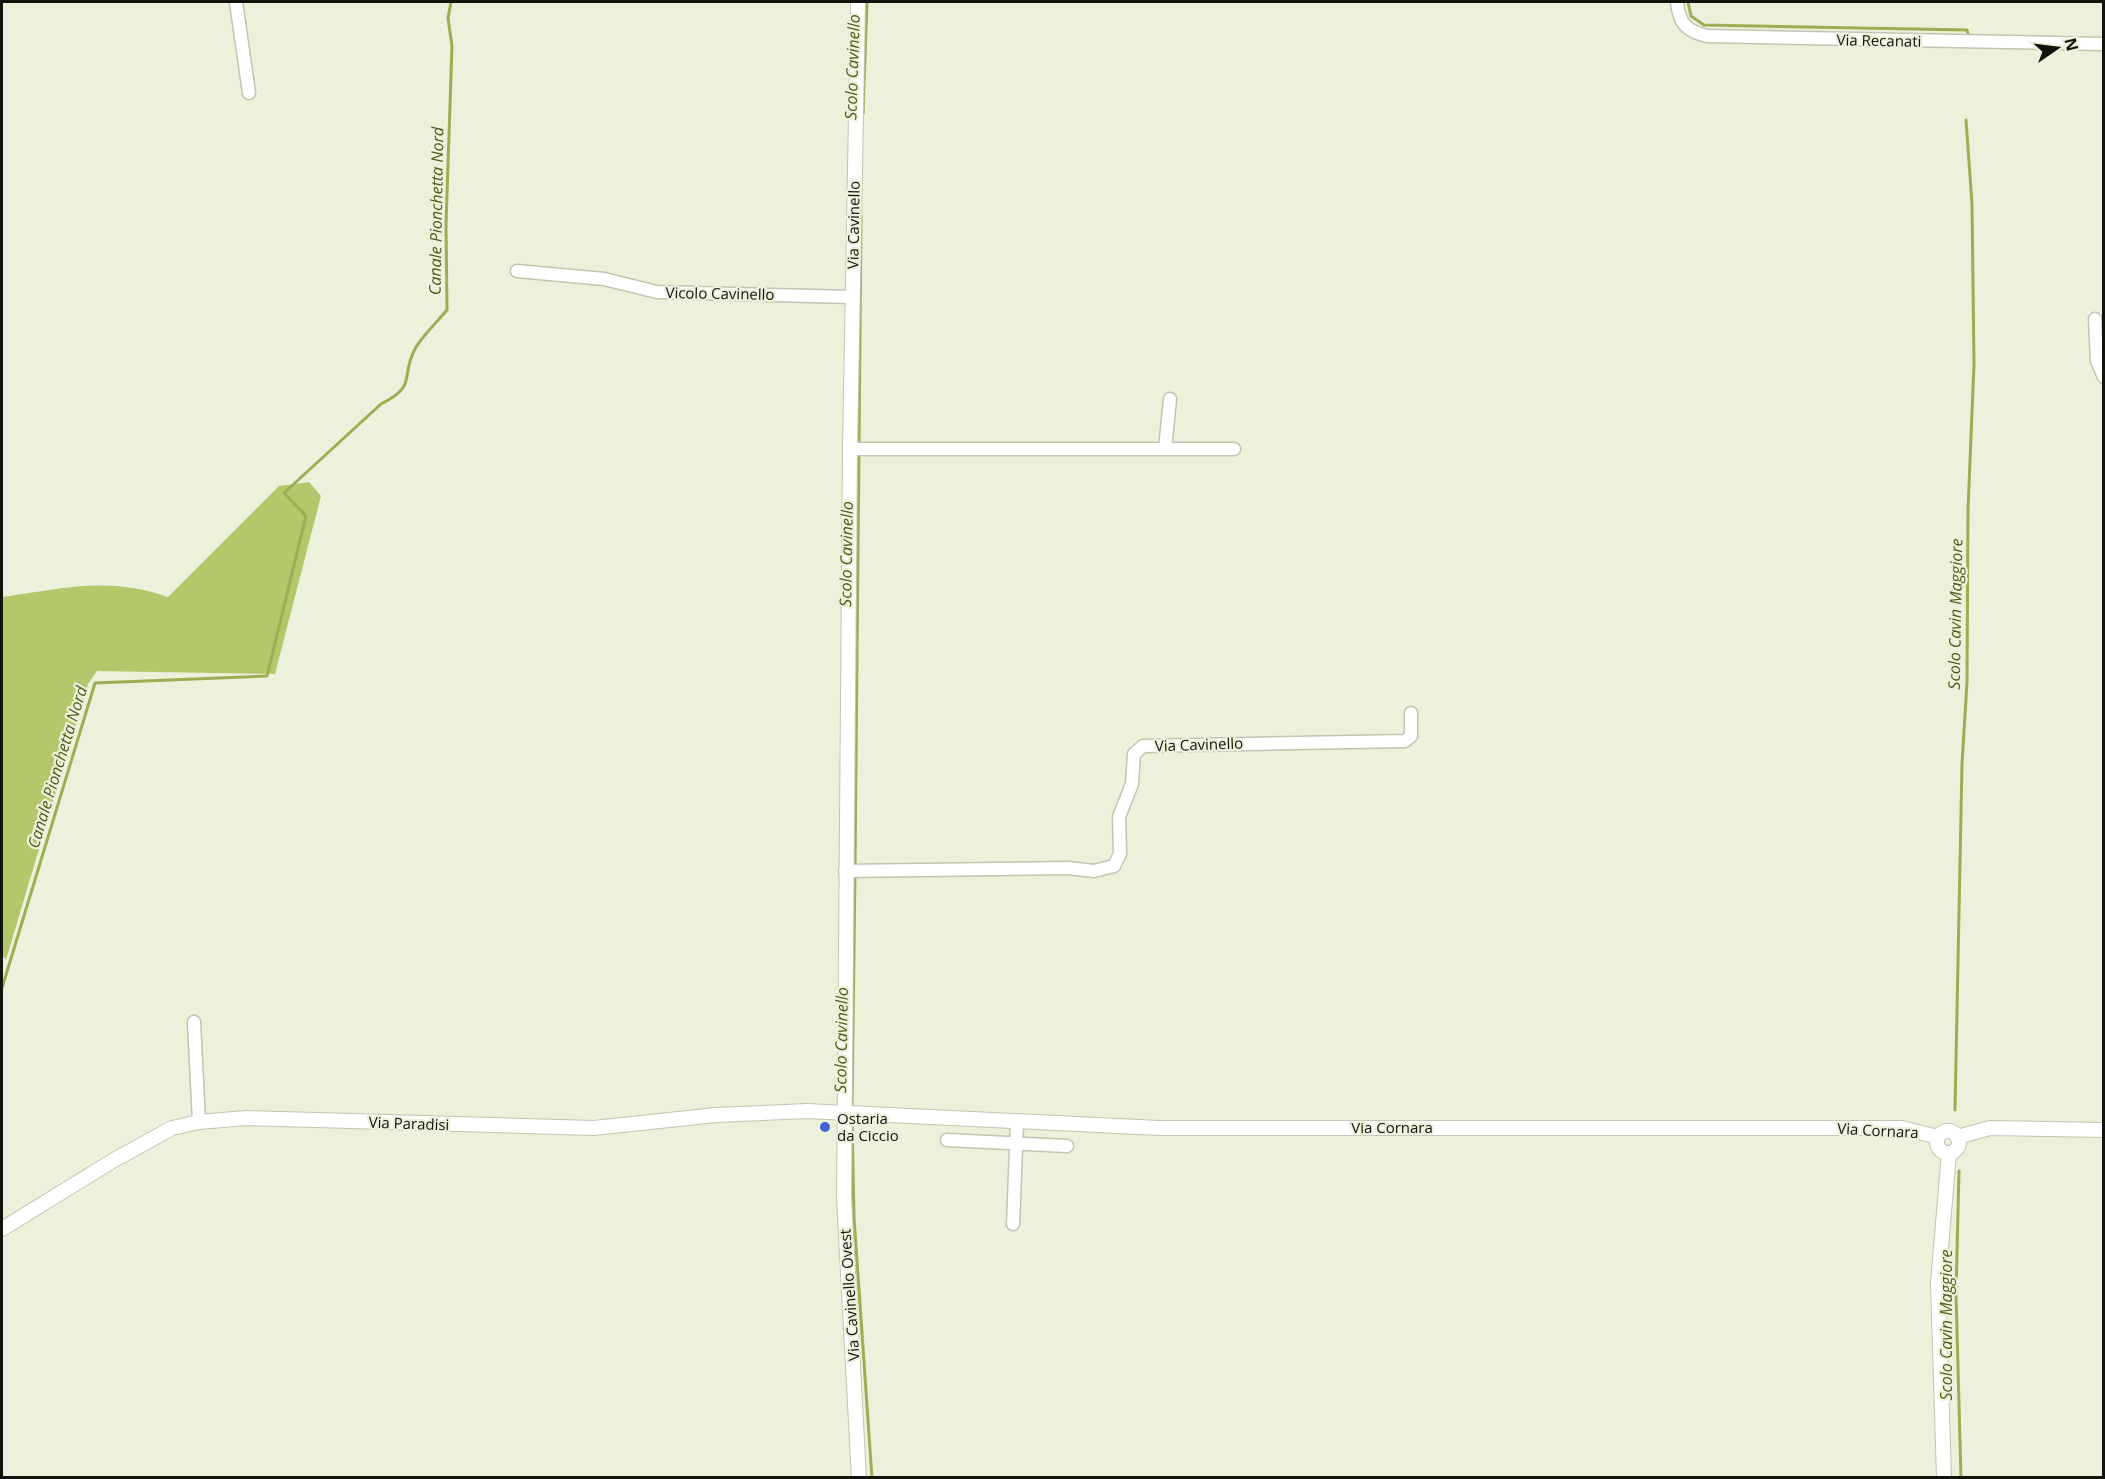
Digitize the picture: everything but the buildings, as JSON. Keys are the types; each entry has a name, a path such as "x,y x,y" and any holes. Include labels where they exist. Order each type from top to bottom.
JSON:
{"street":[{"path":"236,2 249,93"},
{"name":"Via Cavinello","path":"844,1112 851,871 857,449 852,297 858,2"},
{"name":"Via Recanati","path":"1677,2 1682,24 1693,33 1707,36 2103,44"},
{"name":"Vicolo Cavinello","path":"517,271 604,279 657,292 852,297"},
{"path":"2095,319 2097,361 2103,377"},
{"path":"1165,449 1170,399"},
{"path":"857,449 1234,449"},
{"name":"Via Cavinello","path":"851,871 1068,868 1094,871 1114,866 1120,854 1119,817 1132,784 1134,754 1143,746 1405,741 1411,736 1411,713"},
{"path":"194,1022 199,1122"},
{"name":"Via Paradisi","path":"2,1229 149,1139 172,1128 199,1122 257,1118 594,1128 756,1113 844,1112"},
{"name":"Via Cornara","path":"844,1112 1017,1123 1159,1128 1902,1128 1938,1137"},
{"name":"Via Cavinello Ovest","path":"844,1112 846,1253 859,1478"},
{"path":"1013,1224 1017,1123"},
{"path":"1949,1153 1939,1148 1938,1137 1948,1131 1958,1137 1990,1128 2103,1130"},
{"path":"1944,1478 1938,1284 1949,1153 1958,1146 1958,1137"},
{"path":"947,1140 1067,1146"}],"green space":[{"path":"309,482 321,496 275,674 97,671 88,684 6,960 2,955 2,597 65,588 105,586 125,587 168,597 279,486"}],"waterway":[{"name":"Canale Pionchetta Nord","path":"2,988 95,683 267,676 306,516 284,493 381,404 400,391 404,386 411,357 416,347 447,310 446,224 452,46 448,18 451,2"},
{"name":"Scolo Cavinello","path":"863,114 867,2"},
{"name":"Scolo Cavin Maggiore","path":"1688,2 1691,16 1704,25 1967,30 1968,34"},
{"name":"Scolo Cavin Maggiore","path":"1955,1110 1962,764 1967,682 1968,509 1974,364 1972,204 1966,120"},
{"name":"Scolo Cavinello","path":"859,447 861,216"},
{"name":"Scolo Cavinello","path":"855,867 859,453"},
{"name":"Scolo Cavinello","path":"852,1106 855,873"},
{"name":"Scolo Cavinello","path":"852,1119 854,1217 872,1478"},
{"name":"Scolo Cavin Maggiore","path":"1959,1171 1956,1294 1961,1478"}],"place":[{"name":"Ostaria da Ciccio","path":"825,1127"}]}
